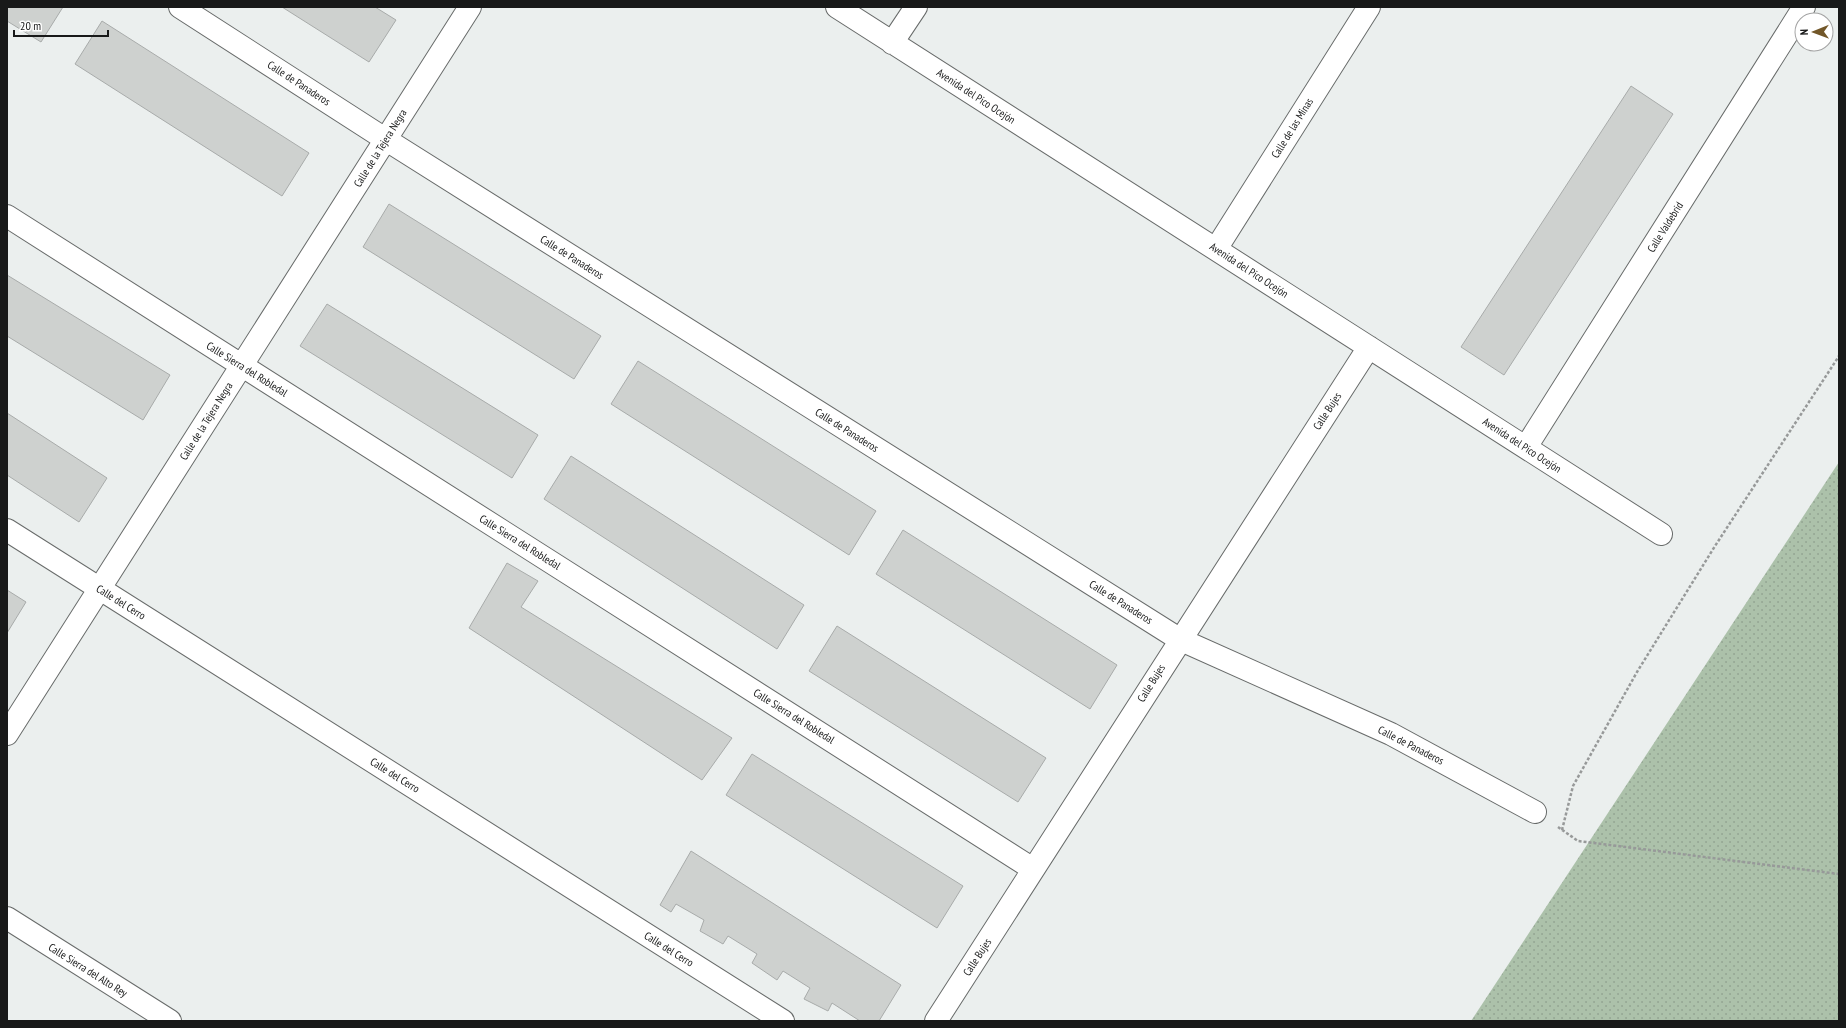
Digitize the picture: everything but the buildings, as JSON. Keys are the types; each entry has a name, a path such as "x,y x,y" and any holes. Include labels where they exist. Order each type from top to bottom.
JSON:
{"street":[{"name":"Calle de Panaderos","path":"180,7 385,139 1180,639 1391,734 1535,812"},
{"name":"Calle de la Tejera Negra","path":"7,734 470,7"},
{"name":"Avenida del Pico Ocejón","path":"837,7 1661,534"},
{"path":"892,43 916,7"},
{"name":"Calle de las Minas","path":"1216,250 1369,7"},
{"name":"Calle Valdebrid","path":"1526,447 1804,7"},
{"name":"Calle Sierra del Robledal","path":"7,216 1033,869"},
{"name":"Calle Bujes","path":"936,1021 1369,347"},
{"name":"Calle del Cerro","path":"7,530 783,1021"},
{"name":"Calle Sierra del Alto Rey","path":"7,918 170,1021"}],"path":[{"path":"1562,830 1573,786 1636,672 1715,546 1839,356"},
{"path":"1535,812 1578,841 1839,874"}],"green space":[{"path":"1839,462 1839,1021 1471,1021"}]}
